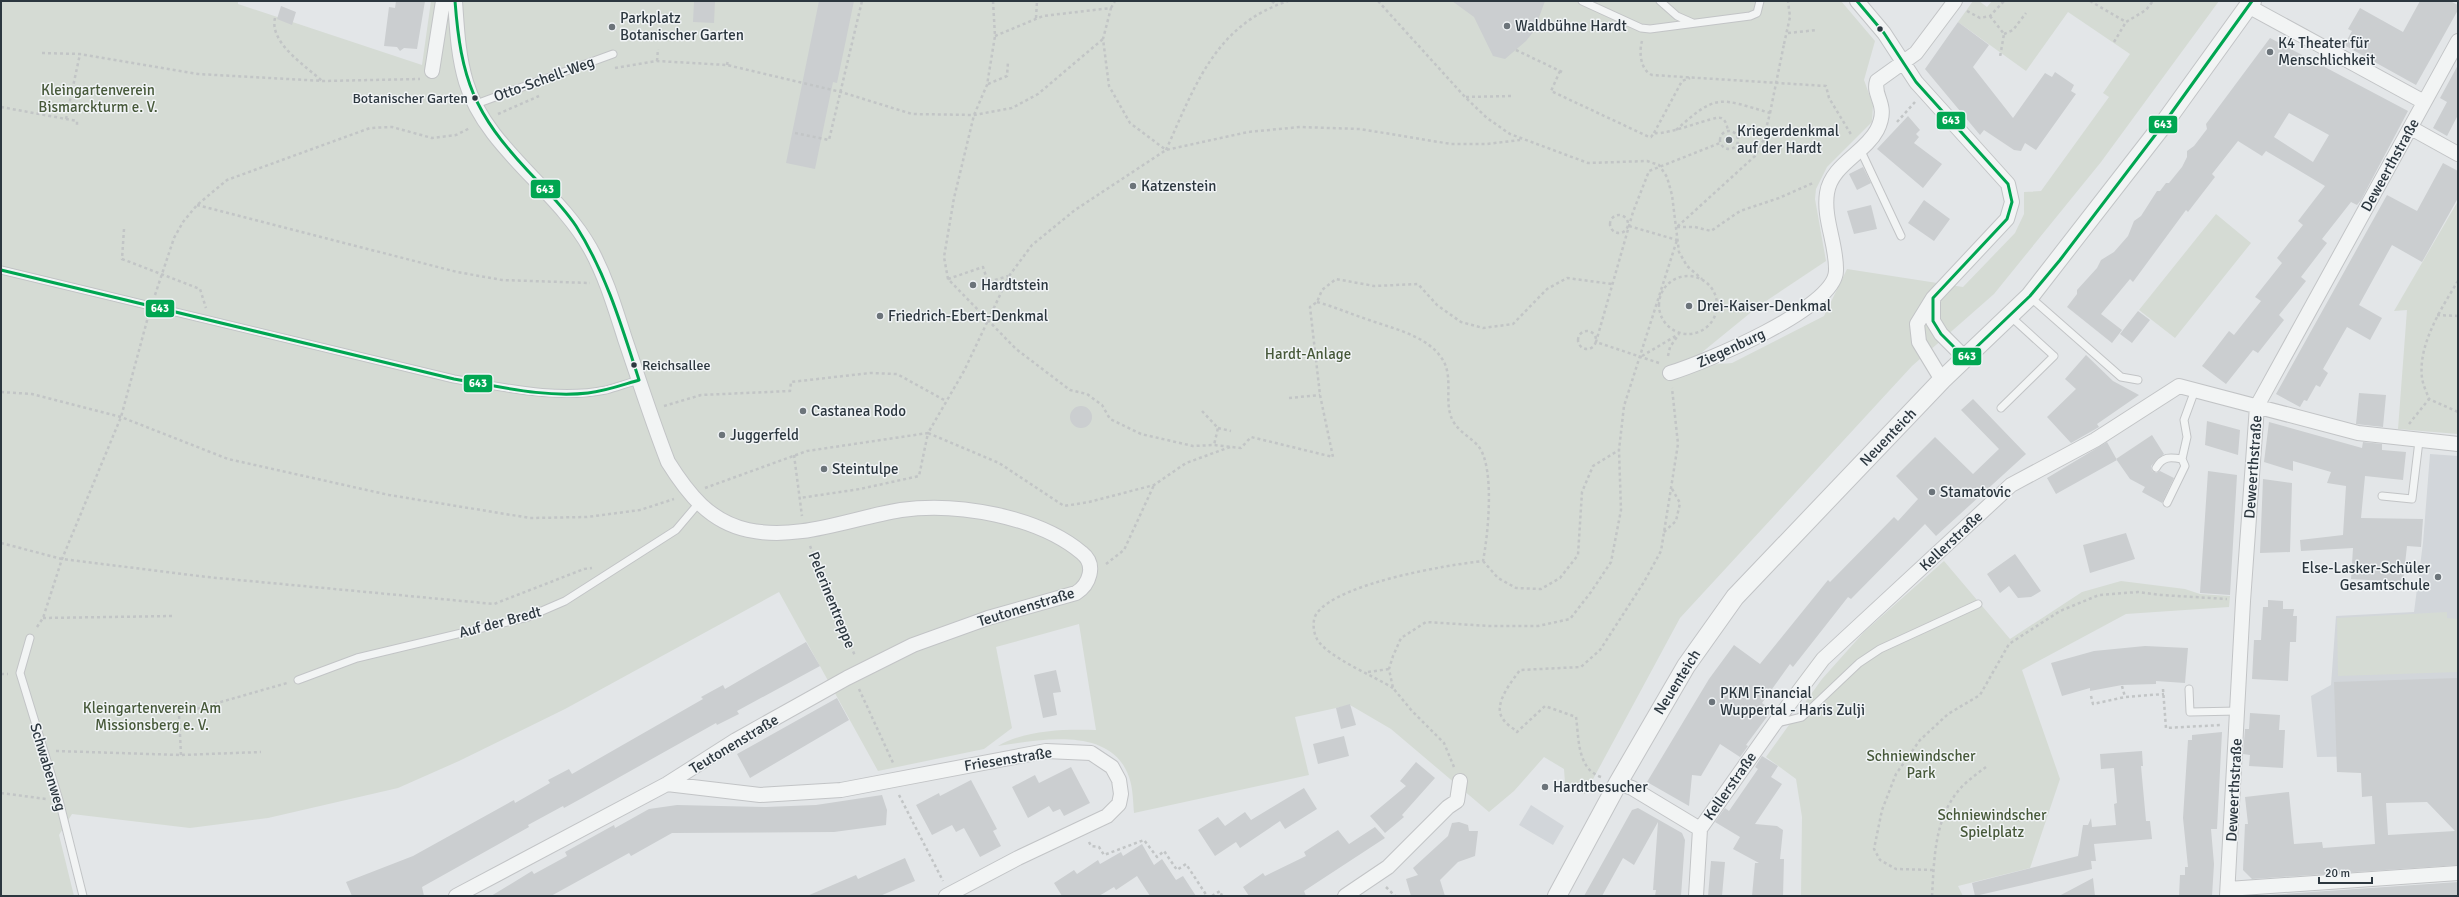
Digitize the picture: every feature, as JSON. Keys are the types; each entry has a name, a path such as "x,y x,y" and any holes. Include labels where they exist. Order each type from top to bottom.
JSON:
{"street":[{"path":"432,71 444,1"},
{"name":"Otto-Schell-Weg","path":"455,1 458,45 466,83 476,104 485,120 509,150 557,201 575,224 591,249 606,282 639,380"},
{"path":"1857,1 1884,33 1916,82 2008,184 2012,202 2007,219 1933,298 1917,324 1919,342 1942,380"},
{"path":"1902,62 1924,45 1954,2"},
{"path":"2250,4 2424,102"},
{"name":"Neuenteich","path":"1557,896 1618,783 1686,666 1735,597 1942,380 2030,296 2152,138 2250,4"},
{"name":"Deweerthstraße","path":"2227,893 2238,718 2243,600 2257,406 2458,41"},
{"name":"Ziegenburg","path":"1670,373 1718,356 1772,329 1823,296 1832,284 1836,271 1827,211 1826,193 1839,170 1877,131 1882,118 1882,103 1876,86 1878,81 1902,62"},
{"path":"2410,128 2458,154"},
{"path":"1933,298 1933,321 1942,334 1965,358"},
{"name":"Teutonenstraße","path":"456,896 667,784 736,740 857,673 913,645 948,631 1076,593 1086,584 1090,576 1090,565 1085,556 1062,540 1014,520 959,508 900,510 803,529 772,533 749,530 732,525 693,499 668,462 639,380"},
{"name":"Kellerstraße","path":"1700,830 1774,723 1823,659 2011,485 2095,440 2179,386 2195,390"},
{"path":"2195,390 2358,434 2458,444"},
{"name":"Friesenstraße","path":"667,784 760,795 841,790 1046,751 1091,753 1103,760 1117,775 1121,794 1119,804 1107,816 1018,858 946,896"},
{"path":"1344,896 1388,867 1457,801 1460,781"},
{"path":"1618,783 1632,788 1700,830 1696,896"},
{"path":"2227,893 2458,873"}],"lane":[{"path":"1582,1 1645,28 1750,16 1757,13 1760,1"},
{"path":"1660,1 1677,16 1693,23"},
{"name":"Otto-Schell-Weg","path":"476,104 613,54"},
{"path":"1860,149 1901,236"},
{"path":"1,270 206,318 454,379 525,390 585,392 606,390 639,380"},
{"path":"2030,296 2121,377 2138,380"},
{"path":"2001,408 2054,356 2010,316"},
{"path":"2167,503 2185,466 2182,459 2187,437 2184,420 2195,390"},
{"path":"2382,496 2412,499 2419,441"},
{"path":"2156,468 2162,459 2168,457 2182,459"},
{"name":"Auf der Bredt","path":"298,680 357,658 528,617 565,601 617,566 676,530 693,499"},
{"path":"1774,723 1802,716 1859,664 1880,649 1978,604"},
{"name":"Schwabenweg","path":"30,638 20,673 59,800 83,896"},
{"path":"2189,689 2190,712 2238,718"}],"path":[{"path":"795,133 829,140 862,1"},
{"path":"993,1 994,36 987,85 974,115 954,198 944,257 948,279 988,322 1016,349 1070,390 1087,394 1102,405 1110,419 1141,434 1193,446 1214,445 1241,448 1251,437 1333,457 1320,395 1310,307 1317,302 1322,290 1336,279 1374,286 1418,284 1437,305 1461,322 1483,328 1513,324 1547,289 1567,278 1612,284"},
{"path":"1036,19 1037,1"},
{"path":"1115,1 1111,8 1103,39 1109,86 1130,123 1166,150"},
{"path":"1272,1 1276,5"},
{"path":"1166,150 1197,84 1219,46 1241,25 1276,5 1288,1"},
{"path":"1378,1 1465,97 1487,118 1520,140 1588,162 1647,161 1659,165 1670,185 1679,252 1687,266 1702,279 1710,286 1715,294 1718,304 1716,315 1712,323 1697,334 1679,334 1670,330 1662,319 1658,306 1664,287 1672,280 1686,276 1702,279"},
{"path":"1676,227 1755,156 1763,141 1784,44 1788,32 1790,17 1788,1"},
{"path":"1954,2 1980,18 1990,16 2004,1"},
{"path":"2090,1 2126,22"},
{"path":"2114,42 2126,22 2146,10 2153,1"},
{"path":"994,36 1044,16 1111,8"},
{"path":"2004,34 2013,30 2026,13"},
{"path":"1990,16 2004,34 2000,57"},
{"path":"275,18 273,25 281,43 323,81"},
{"path":"1645,28 1640,47 1645,71 1652,75 1826,86 1829,98 1860,149"},
{"path":"1788,32 1817,30"},
{"path":"613,68 657,61 726,65 841,92 912,114 974,115 1012,108 1038,94 1103,39"},
{"path":"657,61 658,49"},
{"path":"1516,50 1561,72 1551,91 1651,137 1682,80 1692,77"},
{"path":"42,53 80,54 198,74 323,81 422,79 427,78 432,71"},
{"path":"66,119 80,54"},
{"path":"726,65 728,60"},
{"path":"987,85 1007,76 1008,62"},
{"path":"30,638 42,618 62,559 121,417 151,305 174,238 183,222 197,205 227,180 370,128 392,127 432,138 456,135 485,120 541,95"},
{"path":"1465,97 1513,96"},
{"path":"1676,130 1704,106 1722,101 1770,113"},
{"path":"1,107 78,121 77,126"},
{"path":"1654,133 1666,134 1716,117 1722,118 1727,124 1728,131"},
{"path":"800,498 860,489 919,476 928,433 964,371 1008,276 1032,245 1075,210 1166,150 1248,132 1300,127 1360,129 1451,144 1487,144 1520,140"},
{"path":"1720,143 1721,135 1728,131"},
{"path":"1720,143 1729,150 1737,146 1739,140 1737,135 1728,131"},
{"path":"1596,342 1594,334 1588,331 1582,332 1578,337 1579,346 1584,350 1593,348 1596,342 1629,226 1649,171 1659,165 1720,143"},
{"path":"1676,227 1695,227 1711,231 1740,210 1779,198 1839,170"},
{"path":"197,205 401,259 502,280 558,284 606,282"},
{"path":"1620,215 1626,217 1629,226 1626,231 1617,233 1612,230 1610,221 1614,216 1620,215"},
{"path":"1629,226 1677,240"},
{"path":"124,229 122,259 162,273 200,289 206,304 206,318"},
{"path":"1394,688 1389,669 1401,638 1426,622 1489,626 1538,626 1570,619 1611,562 1621,510 1619,450 1624,406 1633,373 1642,356 1677,240"},
{"path":"948,279 983,267 988,282 1008,276"},
{"path":"2458,281 2437,315 2424,353 2422,378 2429,399 2458,412"},
{"path":"1317,302 1410,334 1424,341 1444,362 1448,381 1448,406 1452,420 1462,433 1479,447 1486,463 1488,532 1484,561 1498,578 1516,588 1541,589 1560,578 1578,555 1582,492 1593,466 1619,450"},
{"path":"2437,315 2458,316"},
{"path":"1642,356 1679,334"},
{"path":"1668,359 1670,347 1679,334"},
{"path":"1596,342 1642,356 1659,363 1670,373 1678,444 1661,551 1644,582 1600,650 1581,667 1520,670 1506,690 1500,708 1502,718 1517,732 1545,706 1576,717 1584,765 1592,774 1618,783"},
{"path":"649,410 701,395 790,391 791,382 870,373 897,374 946,401"},
{"path":"1,392 32,394 121,417 228,459 390,495 530,518 587,517 640,510 693,499 807,451 928,433 999,463 1064,506 1089,502 1154,485 1186,463 1230,446"},
{"path":"1289,398 1320,395"},
{"path":"2397,439 2429,399"},
{"path":"1202,412 1218,428 1230,431"},
{"path":"1214,445 1218,428"},
{"name":"Pelerinentreppe","path":"794,456 803,529 857,673 895,768"},
{"path":"1090,576 1124,550 1154,485"},
{"path":"1664,532 1676,521 1680,503 1671,487"},
{"path":"1,543 62,559 207,577 494,604 584,569 617,566"},
{"path":"1450,757 1444,743 1412,711 1394,688 1367,672 1337,658 1317,639 1313,622 1317,612 1337,598 1390,578 1454,564 1484,561"},
{"path":"1933,870 1896,869 1880,860 1874,848 1882,810 1896,774 1920,740 1948,714 1980,695 2009,644 2060,611 2099,595 2115,592 2138,592 2161,596 2243,600"},
{"path":"42,618 174,616"},
{"path":"1367,672 1389,669"},
{"path":"181,755 179,714 298,680"},
{"path":"2122,686 2125,697"},
{"path":"2163,689 2166,728 2238,718"},
{"path":"2091,696 2093,704 2125,697 2164,694"},
{"path":"49,751 181,755 261,752"},
{"path":"1932,896 1933,870 1939,829 1952,799 1965,783 1986,767"},
{"path":"1,793 59,800"},
{"path":"901,800 937,871"},
{"path":"1081,829 1092,846 1099,847 1104,855 1144,840 1156,857 1164,851 1177,870 1186,864 1207,896"},
{"path":"1384,884 1395,896"},
{"path":"1212,896 1220,891 1222,896"}],"shaded area":[{"name":"Else-Lasker-Schüler Gesamtschule","path":"2430,454 2458,456 2458,755 2317,757 2311,696 2331,685 2336,616 2414,612 2423,543"},
{"path":"1531,805 1564,826 1553,845 1519,825"}],"green space":[{"name":"Hardt-Anlage","path":"1,1 238,1 238,4 422,65 431,1 1841,1 1875,41 1864,80 1873,105 1872,122 1827,167 1816,189 1815,199 1826,261 1760,305 1695,358 1694,366 1732,363 1824,316 1847,269 1963,287 2015,233 2024,214 2024,192 2041,191 2109,97 2103,93 2130,54 2068,12 2026,71 1958,22 1973,1 1979,1 1987,7 1992,1 2219,1 2101,162 1994,294 1912,366 1680,618 1585,794 1565,783 1564,769 1544,757 1514,791 1489,812 1391,729 1350,705 1295,717 1309,775 1134,813 1129,777 1120,760 1107,749 1090,743 1053,739 998,746 1020,737 1045,732 1058,730 1096,730 1079,624 996,647 1012,728 984,749 878,771 779,592 565,709 459,761 398,788 268,818 190,828 72,814 59,835 74,896 1,896"},
{"path":"2458,201 2458,434 2398,429 2407,310 2394,311"},
{"path":"2216,214 2251,243 2175,338 2139,310"},
{"name":"Schniewindscher Park","path":"1944,561 2010,639 2082,592 2121,581 2185,589 2200,594 2230,596 2229,607 2126,614 2022,670 2060,779 2030,868 1958,886 1963,896 1801,896 1802,817 1796,779 1766,757 1822,679 1864,632"},
{"path":"2447,612 2447,618 2458,619 2458,672 2338,676 2337,618"}],"building":[{"path":"396,1 425,1 417,49 404,48 400,51 397,47 384,46 389,7 395,8"},
{"path":"694,1 715,1 714,23 693,22"},
{"path":"819,1 854,1 837,83 833,82 815,169 786,163"},
{"name":"Waldbühne Hardt","path":"1452,1 1545,1 1534,31 1526,41 1505,59 1493,56 1474,17"},
{"path":"2420,1 2450,1 2458,5 2458,10 2416,85 2344,45 2352,31 2348,29 2360,8 2403,32"},
{"path":"281,6 296,12 292,25 277,19"},
{"path":"1958,22 1989,45 1973,67 2013,118 2045,73 2052,77 2055,72 2074,85 2071,91 2076,94 2036,150 2025,143 2021,151 2014,150 1984,130 1980,135 1925,69"},
{"path":"2270,38 2408,111 2361,200 2357,205 2351,202 2322,239 2327,243 2301,277 2306,281 2279,315 2284,320 2258,353 2253,350 2226,384 2202,366 2229,331 2234,335 2261,301 2255,297 2282,263 2277,258 2303,225 2298,221 2325,186 2266,151 2262,156 2238,141 2212,174 2215,177 2188,212 2186,210 2133,282 2130,279 2101,314 2122,330 2112,343 2067,307 2077,294 2077,290 2097,268 2101,260 2114,252 2128,236 2134,221 2141,216 2157,191 2160,191 2166,183 2169,183 2182,167 2187,157 2187,151 2194,146 2207,129 2206,124","holes":["2289,113 2329,135 2313,162 2274,137"]},
{"path":"2458,65 2458,115 2447,136 2433,128 2447,102 2440,98"},
{"path":"1908,116 1920,130 1916,134 1919,137 1914,143 1942,164 1923,188 1877,149"},
{"path":"2443,163 2458,171 2458,198 2422,262 2392,245 2359,305 2382,318 2370,340 2347,327 2323,369 2328,373 2320,387 2316,385 2307,401 2304,400 2300,407 2276,394 2387,195 2417,211"},
{"path":"1863,167 1871,183 1857,190 1849,174"},
{"path":"1924,200 1950,219 1934,241 1908,223"},
{"path":"1871,205 1877,229 1854,234 1847,211"},
{"path":"2138,311 2150,320 2132,343 2120,334"},
{"path":"2086,355 2113,381 2139,395 2097,424 2099,427 2071,443 2047,417 2076,389 2065,379"},
{"path":"2359,393 2386,395 2383,427 2356,424"},
{"path":"1973,399 2026,454 1936,536 1925,524 1851,599 1848,597 1793,667 1790,664 1762,703 1772,710 1746,745 1748,746 1740,757 1720,744 1701,776 1692,775 1689,806 1647,782 1709,679 1734,645 1760,664 1828,580 1830,582 1894,517 1898,521 1918,499 1896,476 1935,437 1973,474 1999,449 1961,410"},
{"path":"1081,406 1089,409 1092,417 1089,425 1081,428 1073,425 1070,417 1073,409"},
{"path":"2207,421 2240,430 2238,455 2205,445"},
{"path":"2269,422 2362,448 2363,442 2382,444 2382,450 2406,452 2403,480 2365,476 2361,518 2423,519 2421,547 2407,546 2403,582 2351,579 2353,548 2301,551 2300,540 2343,535 2346,486 2327,483 2331,472 2293,461 2293,471 2264,462"},
{"path":"2152,435 2164,454 2151,466 2152,471 2156,473 2160,471 2174,478 2162,503 2142,492 2145,487 2130,479 2116,459"},
{"path":"2107,442 2117,460 2056,494 2047,478"},
{"path":"2208,471 2237,475 2230,595 2200,593"},
{"path":"2263,479 2292,483 2290,552 2260,553"},
{"path":"2126,533 2135,559 2090,573 2083,545"},
{"path":"2015,554 2041,591 2031,597 2018,598 2009,586 2000,593 1987,574"},
{"path":"2268,600 2283,601 2283,609 2294,609 2293,616 2297,616 2296,642 2290,642 2288,681 2252,679 2254,640 2261,640 2263,607 2268,607"},
{"path":"806,642 820,666 737,711 739,714 717,725 716,723 564,808 563,806 528,825 529,827 422,887 424,896 352,896 346,882 413,856 514,800 515,803 550,783 548,780 569,769 572,774 703,699 701,697 723,685 725,689"},
{"path":"2145,646 2188,648 2185,683 2156,681 2156,684 2122,685 2090,691 2090,688 2062,696 2051,663 2094,651"},
{"path":"1056,670 1061,692 1053,693 1057,715 1043,718 1034,675"},
{"path":"2458,678 2458,865 2252,879 2243,870 2245,824 2248,824 2245,797 2289,792 2294,844 2322,842 2323,848 2375,844 2372,796 2362,797 2361,773 2337,772 2334,682","holes":["2427,802 2455,831 2388,835 2386,803"]},
{"path":"837,698 849,720 750,778 737,754"},
{"path":"1350,704 1356,725 1341,729 1336,708"},
{"path":"2250,713 2280,715 2279,730 2285,730 2283,768 2249,766 2250,755 2243,754 2245,729 2249,729"},
{"path":"2222,732 2217,829 2211,829 2214,864 2212,896 2179,896 2180,875 2185,875 2185,867 2188,867 2183,818 2188,740 2192,740 2192,735"},
{"path":"1344,736 1349,756 1318,764 1313,744"},
{"path":"2142,751 2143,766 2141,766 2146,821 2150,821 2152,839 2094,844 2096,861 2091,861 2092,869 1975,896 1972,883 2078,856 2083,825 2088,825 2091,818 2092,827 2116,825 2114,804 2117,803 2114,768 2101,769 2100,754"},
{"path":"1762,756 1778,766 1771,777 1782,784 1755,824 1777,826 1783,830 1780,859 1784,859 1783,896 1752,896 1755,863 1759,863 1733,849 1740,837 1715,822 1725,808 1729,811 1758,769 1755,767"},
{"path":"1416,762 1435,778 1402,815 1404,817 1385,833 1370,816 1406,786 1400,781"},
{"path":"1071,767 1090,803 1064,816 1060,809 1053,812 1049,806 1028,818 1012,787 1035,775 1039,783"},
{"path":"971,780 997,829 993,831 1001,846 980,857 964,828 956,832 952,825 932,835 916,805 939,793 940,796"},
{"path":"1304,788 1317,809 1285,829 1280,821 1240,848 1236,842 1215,856 1198,830 1218,817 1225,826 1245,812 1251,820"},
{"path":"882,795 887,810 886,825 834,832 672,833 631,856 629,853 551,896 491,896 532,871 534,874 567,856 565,852 614,825 615,828 649,809 677,805 766,807 816,805"},
{"path":"1638,808 1682,833 1685,840 1681,896 1655,896 1656,890 1653,890 1658,822 1634,865 1623,858 1602,896 1584,896 1632,810"},
{"path":"1459,822 1468,825 1469,831 1478,831 1475,856 1458,862 1440,880 1445,896 1411,896 1406,879 1418,875 1413,868 1448,836 1452,823"},
{"path":"1375,827 1385,838 1304,891 1306,896 1249,896 1243,887 1263,873 1265,876 1306,856 1304,852 1338,830 1349,844"},
{"path":"1142,844 1154,865 1162,859 1176,880 1183,876 1196,896 1150,896 1137,876 1116,890 1114,887 1099,896 1062,896 1054,883 1074,870 1077,874 1098,860 1100,864 1121,852 1123,856"},
{"path":"905,858 915,881 880,896 807,896 856,875 858,879"},
{"path":"1711,861 1725,862 1722,896 1708,896"},
{"path":"2093,878 2095,896 2059,896"},
{"path":"2458,882 2458,896 2255,896"}],"transit line":[{"name":"643","path":"455,1 461,53 466,74 483,113 510,150 554,198 576,226 587,244 605,281 639,380"},
{"name":"643","path":"1857,1 1884,33 1916,82 2008,184 2012,202 2007,219 1933,298 1933,321 1941,334 1965,358 2030,296 2060,260 2162,126 2252,1"},
{"name":"643","path":"1,270 454,379 504,388 538,393 588,393 614,388 639,380"}],"place":[{"name":"Waldbühne Hardt","path":"1507,26"},
{"name":"Parkplatz Botanischer Garten","path":"612,27"},
{"name":"K4 Theater für Menschlichkeit","path":"2270,52"},
{"name":"Botanischer Garten","path":"475,98"},
{"name":"Kriegerdenkmal auf der Hardt","path":"1729,140"},
{"name":"Katzenstein","path":"1133,186"},
{"name":"Hardtstein","path":"973,285"},
{"name":"Drei-Kaiser-Denkmal","path":"1689,306"},
{"name":"Friedrich-Ebert-Denkmal","path":"880,316"},
{"name":"Reichsallee","path":"634,365"},
{"name":"Castanea Rodo","path":"803,411"},
{"name":"Juggerfeld","path":"722,435"},
{"name":"Steintulpe","path":"824,469"},
{"name":"Stamatovic","path":"1932,492"},
{"name":"Else-Lasker-Schüler Gesamtschule","path":"2438,577"},
{"name":"PKM Financial Wuppertal - Haris Zulji","path":"1712,702"},
{"name":"Hardtbesucher","path":"1545,787"}],"park label":[{"name":"Kleingartenverein Bismarckturm e. V.","path":"98,98"},
{"name":"Kleingartenverein Am Missionsberg e. V.","path":"152,716"},
{"name":"Schniewindscher Spielplatz","path":"1992,824"}]}
